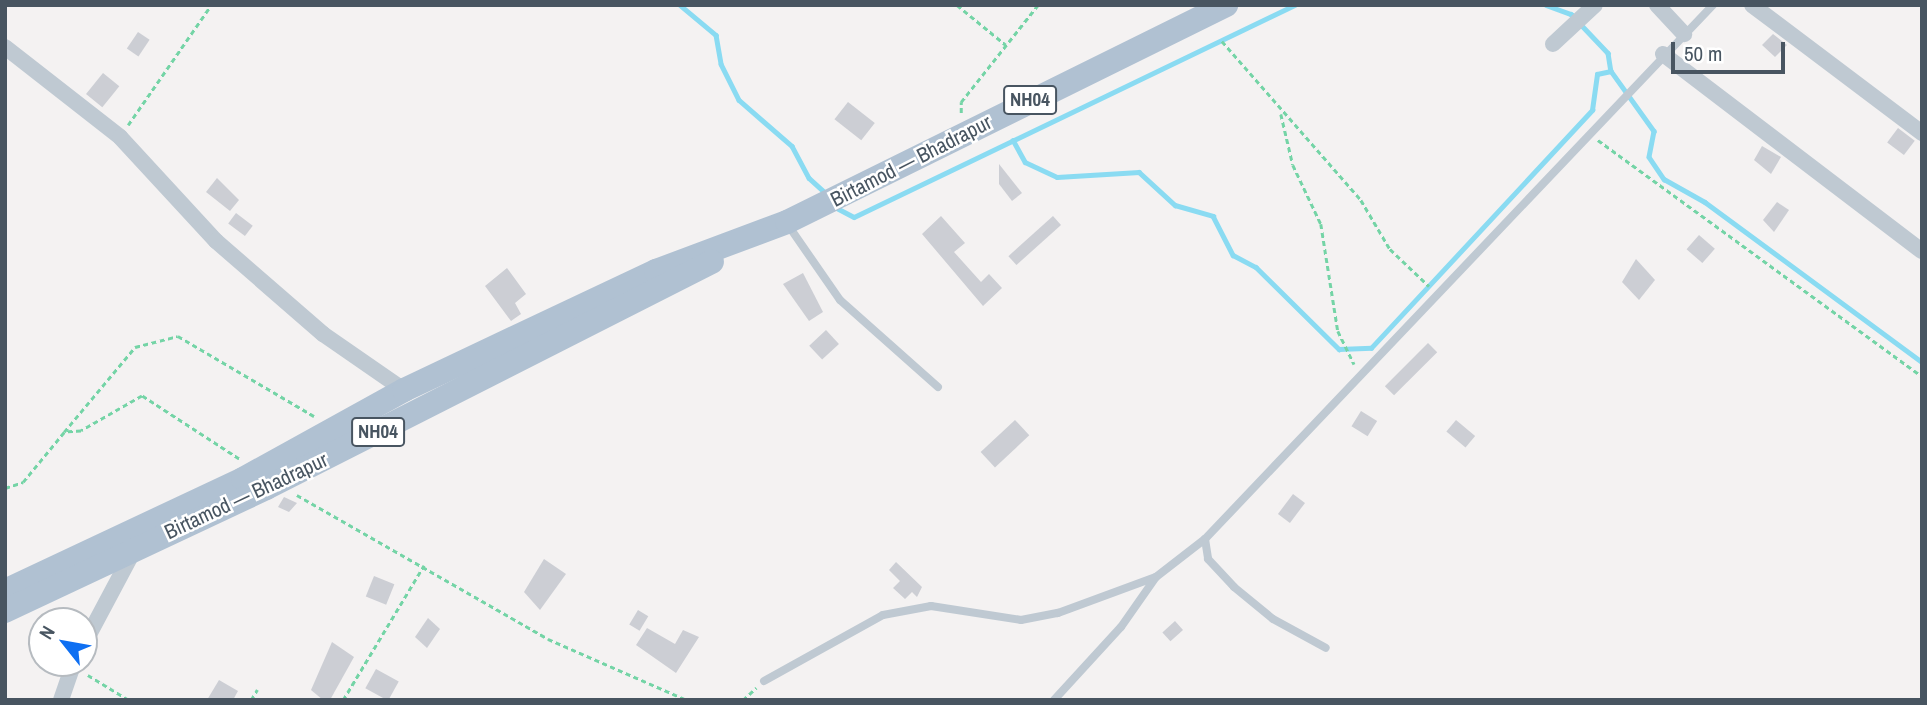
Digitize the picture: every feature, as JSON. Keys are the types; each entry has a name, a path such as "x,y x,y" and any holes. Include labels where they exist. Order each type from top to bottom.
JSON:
{"main road":[{"name":"Birtamod — Bhadrapur","path":"261,480 325,432 404,390 656,271 745,241 787,222 1226,5"},
{"name":"Birtamod — Bhadrapur","path":"5,591 135,537 261,480 679,283 745,241"},
{"name":"Birtamod — Bhadrapur","path":"5,611 135,537"}],"street":[{"path":"1553,44 1595,5"},
{"path":"1657,5 1684,34"},
{"path":"1752,5 1922,133"},
{"path":"5,47 120,137 216,241 357,361 404,390"},
{"path":"1663,54 1922,250"},
{"path":"98,615 135,537"},
{"path":"61,700 69,677"}],"lane":[{"path":"1054,700 1121,627 1156,577 1205,539 1589,134 1633,84 1713,5"},
{"path":"787,222 840,300 938,387"},
{"path":"1205,539 1208,559 1234,587 1273,619 1326,648"},
{"path":"764,681 883,615 931,606 1021,620 1058,613 1156,577"}],"path":[{"path":"120,137 211,5"},
{"path":"957,5 1006,45"},
{"path":"961,134 961,102 1038,5"},
{"path":"1222,41 1280,111 1361,200 1390,249 1438,294"},
{"path":"1280,111 1293,165 1321,224 1338,331 1360,376"},
{"path":"1589,134 1922,376"},
{"path":"5,488 23,482 135,347 178,336 321,420 325,432"},
{"path":"64,432 81,431 142,396 261,480 303,497 548,639 687,700"},
{"path":"343,700 424,565"},
{"path":"94,677 129,700"},
{"path":"743,700 764,681"},
{"path":"251,700 257,690"}],"building":[{"path":"138,32 150,40 138,56 127,49"},
{"path":"1773,34 1787,45 1775,57 1762,45"},
{"path":"103,73 119,86 102,107 86,94"},
{"path":"848,102 875,123 861,140 834,119"},
{"path":"1898,128 1915,141 1904,155 1887,142"},
{"path":"1762,146 1781,157 1771,174 1754,160"},
{"path":"999,164 1022,193 1012,201 999,184"},
{"path":"217,178 239,200 230,211 206,192"},
{"path":"1777,202 1789,210 1774,232 1763,220"},
{"path":"236,213 253,226 245,236 228,223"},
{"path":"941,216 965,243 954,252 981,282 989,274 1002,288 983,306 922,234"},
{"path":"1053,216 1061,225 1016,265 1008,256"},
{"path":"1699,235 1715,249 1702,263 1687,249"},
{"path":"1636,259 1655,280 1639,300 1622,282"},
{"path":"507,268 526,294 515,303 521,314 511,321 485,286"},
{"path":"803,273 823,312 809,321 783,284"},
{"path":"826,330 839,344 822,360 809,346"},
{"path":"1428,343 1437,352 1394,395 1385,386"},
{"path":"1361,411 1377,421 1368,436 1351,426"},
{"path":"1015,420 1029,435 995,467 981,452"},
{"path":"1456,420 1475,436 1466,448 1446,431"},
{"path":"1293,494 1305,503 1290,523 1278,514"},
{"path":"284,497 297,503 289,512 278,507"},
{"path":"544,559 566,574 540,610 524,592"},
{"path":"896,562 922,587 917,597 912,592 905,599 893,588 900,581 889,570"},
{"path":"374,576 394,584 386,605 366,596"},
{"path":"638,610 648,616 640,631 629,625"},
{"path":"428,618 440,629 427,648 415,637"},
{"path":"1175,621 1183,630 1170,641 1162,632"},
{"path":"647,628 675,644 683,630 699,637 676,673 636,645"},
{"path":"332,642 354,657 330,700 323,700 311,690"},
{"path":"376,669 399,682 389,700 365,688"},
{"path":"219,680 238,691 233,700 207,700"}],"waterway":[{"path":"680,5 716,35 721,64 739,100 792,146 809,178 827,194"},
{"path":"835,207 854,217 1295,5"},
{"path":"1546,5 1571,14 1608,53 1611,71 1654,131 1649,157 1664,179 1705,202 1922,362"},
{"path":"1013,140 1025,162 1057,177 1139,172 1175,205 1213,216 1233,255 1256,267 1339,349 1371,348 1592,110 1597,74 1611,71"}]}
